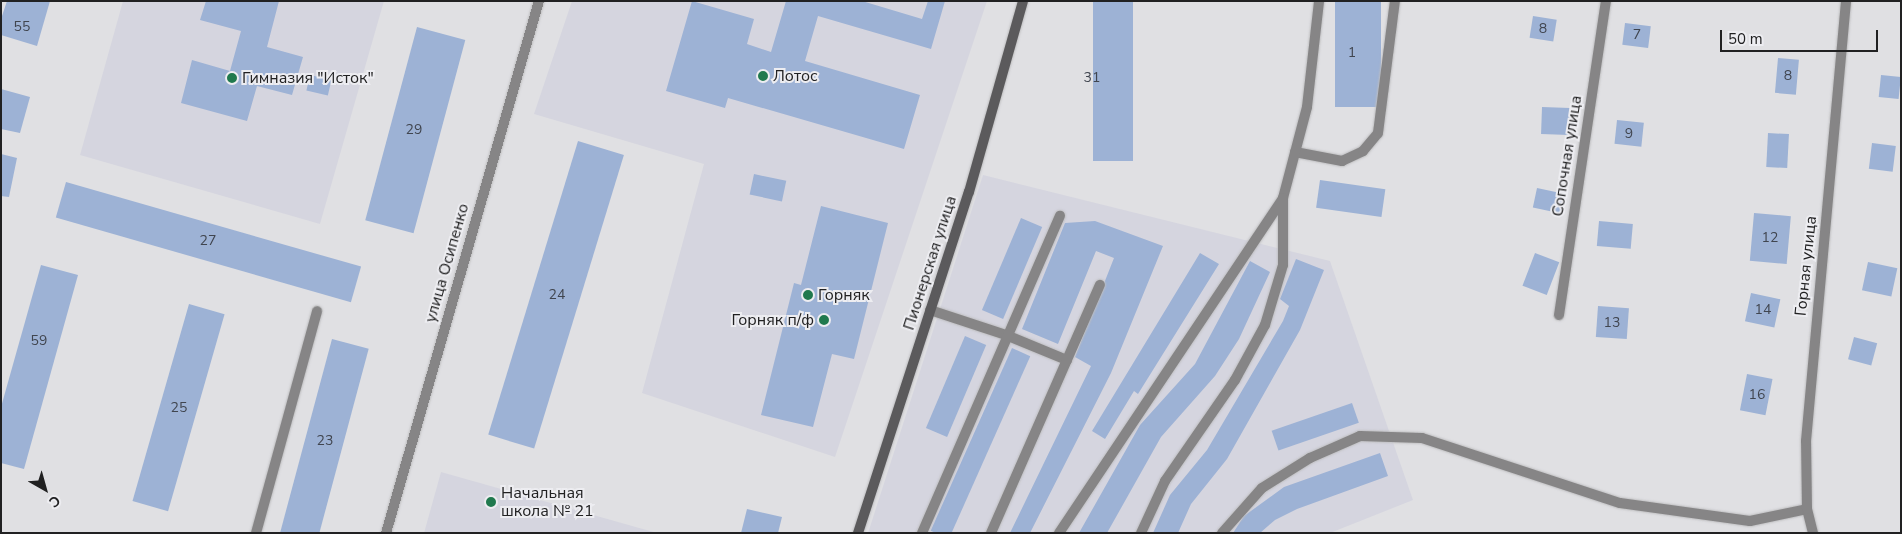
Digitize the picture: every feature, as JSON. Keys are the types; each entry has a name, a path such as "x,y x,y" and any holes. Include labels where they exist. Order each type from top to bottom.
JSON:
{"main road":[{"name":"Пионерская улица","path":"858,533 969,192 1023,1"}],"street":[{"name":"улица Осипенко","path":"386,533 539,1"},
{"path":"1141,533 1165,481 1235,380 1265,325 1282,265 1283,198 1307,107 1320,1"},
{"path":"1295,152 1342,161 1363,151 1378,133 1395,1"},
{"name":"Сопочная улица","path":"1559,315 1606,1"},
{"name":"Горная улица","path":"1814,533 1807,509 1806,441 1846,1"},
{"path":"1059,533 1283,198"},
{"path":"922,533 1006,335 1060,216"},
{"path":"991,533 1100,284"},
{"path":"930,310 1006,335 1067,360"},
{"path":"256,533 317,311"},
{"path":"1222,533 1262,488 1310,458 1360,436 1422,438 1620,503 1750,522 1807,509"}],"shaded area":[{"name":"Гимназия \"Исток\"","path":"123,1 384,1 320,224 80,155"},
{"path":"572,1 987,1 835,457 642,393 704,164 534,114"},
{"path":"983,175 1330,261 1413,500 1330,533 868,533"},
{"name":"Начальная школа № 21","path":"441,472 657,533 424,533"}],"building":[{"path":"7,1 50,1 37,46 1,35 1,19"},
{"path":"206,1 279,1 267,47 303,57 292,95 257,86 247,121 181,103 192,60 230,71 241,31 200,20"},
{"name":"Лотос","path":"692,1 754,19 747,44 771,52 786,1 862,1 922,19 928,1 945,1 931,49 818,16 805,61 920,95 904,149 728,98 725,108 666,91"},
{"path":"1093,1 1133,1 1133,161 1093,161"},
{"path":"1335,1 1381,1 1381,107 1335,107"},
{"path":"1533,16 1557,20 1553,41 1530,38"},
{"path":"1625,23 1651,26 1648,48 1622,45"},
{"path":"417,27 465,40 414,233 365,220"},
{"path":"1778,58 1799,60 1796,95 1775,93"},
{"path":"310,75 331,80 328,96 306,91"},
{"path":"1881,75 1901,77 1899,99 1879,97"},
{"path":"1,89 30,97 20,133 1,129"},
{"path":"1542,107 1570,108 1569,135 1541,134"},
{"path":"1617,120 1644,123 1641,147 1614,144"},
{"path":"1768,133 1789,134 1787,168 1766,167"},
{"path":"578,141 624,155 534,449 488,435"},
{"path":"1872,143 1896,146 1893,172 1869,169"},
{"path":"1,154 17,158 9,197 1,196"},
{"path":"754,174 786,181 782,201 750,195"},
{"path":"1320,180 1385,189 1381,217 1316,208"},
{"path":"66,182 361,267 351,302 56,218"},
{"path":"1537,188 1566,194 1562,214 1533,208"},
{"name":"Горняк п/ф","path":"821,206 888,223 854,359 832,354 813,427 761,415 794,283 801,285"},
{"path":"1754,213 1791,216 1787,264 1750,261"},
{"path":"1021,218 1042,227 1003,319 982,310"},
{"path":"1095,221 1163,246 1111,373 1030,533 1010,533 1091,366 1075,357 1114,258 1096,251 1058,344 1022,329 1065,223"},
{"path":"1599,221 1633,224 1631,249 1597,246"},
{"path":"1200,253 1219,264 1138,394 1134,391 1105,439 1092,431"},
{"path":"1535,253 1559,262 1547,295 1522,286"},
{"path":"1296,259 1324,270 1300,330 1227,459 1191,504 1178,533 1153,533 1170,495 1207,450 1283,321 1289,306 1280,299"},
{"path":"1250,261 1270,272 1239,339 1215,376 1161,437 1107,533 1079,533 1140,425 1195,364"},
{"path":"1868,262 1897,268 1891,297 1862,290"},
{"path":"41,265 78,275 24,469 1,463 1,407"},
{"path":"1751,293 1780,299 1774,328 1745,321"},
{"path":"189,304 225,314 168,511 132,501"},
{"path":"1598,306 1629,308 1627,339 1596,337"},
{"path":"965,336 986,345 947,437 926,428"},
{"path":"1854,337 1877,343 1871,365 1848,359"},
{"path":"332,339 369,349 319,533 280,533"},
{"path":"1012,348 1030,356 952,533 936,533 931,531"},
{"path":"1747,374 1773,379 1765,415 1740,410"},
{"path":"1352,403 1359,423 1278,451 1272,431"},
{"path":"1380,453 1388,476 1297,509 1275,520 1260,533 1233,533 1244,516 1284,487"},
{"path":"747,509 782,517 778,533 741,533"}],"place":[{"name":"Лотос","path":"763,76"},
{"name":"Гимназия \"Исток\"","path":"232,78"},
{"name":"Горняк","path":"808,295"},
{"name":"Горняк п/ф","path":"824,320"},
{"name":"Начальная школа № 21","path":"491,502"}]}
